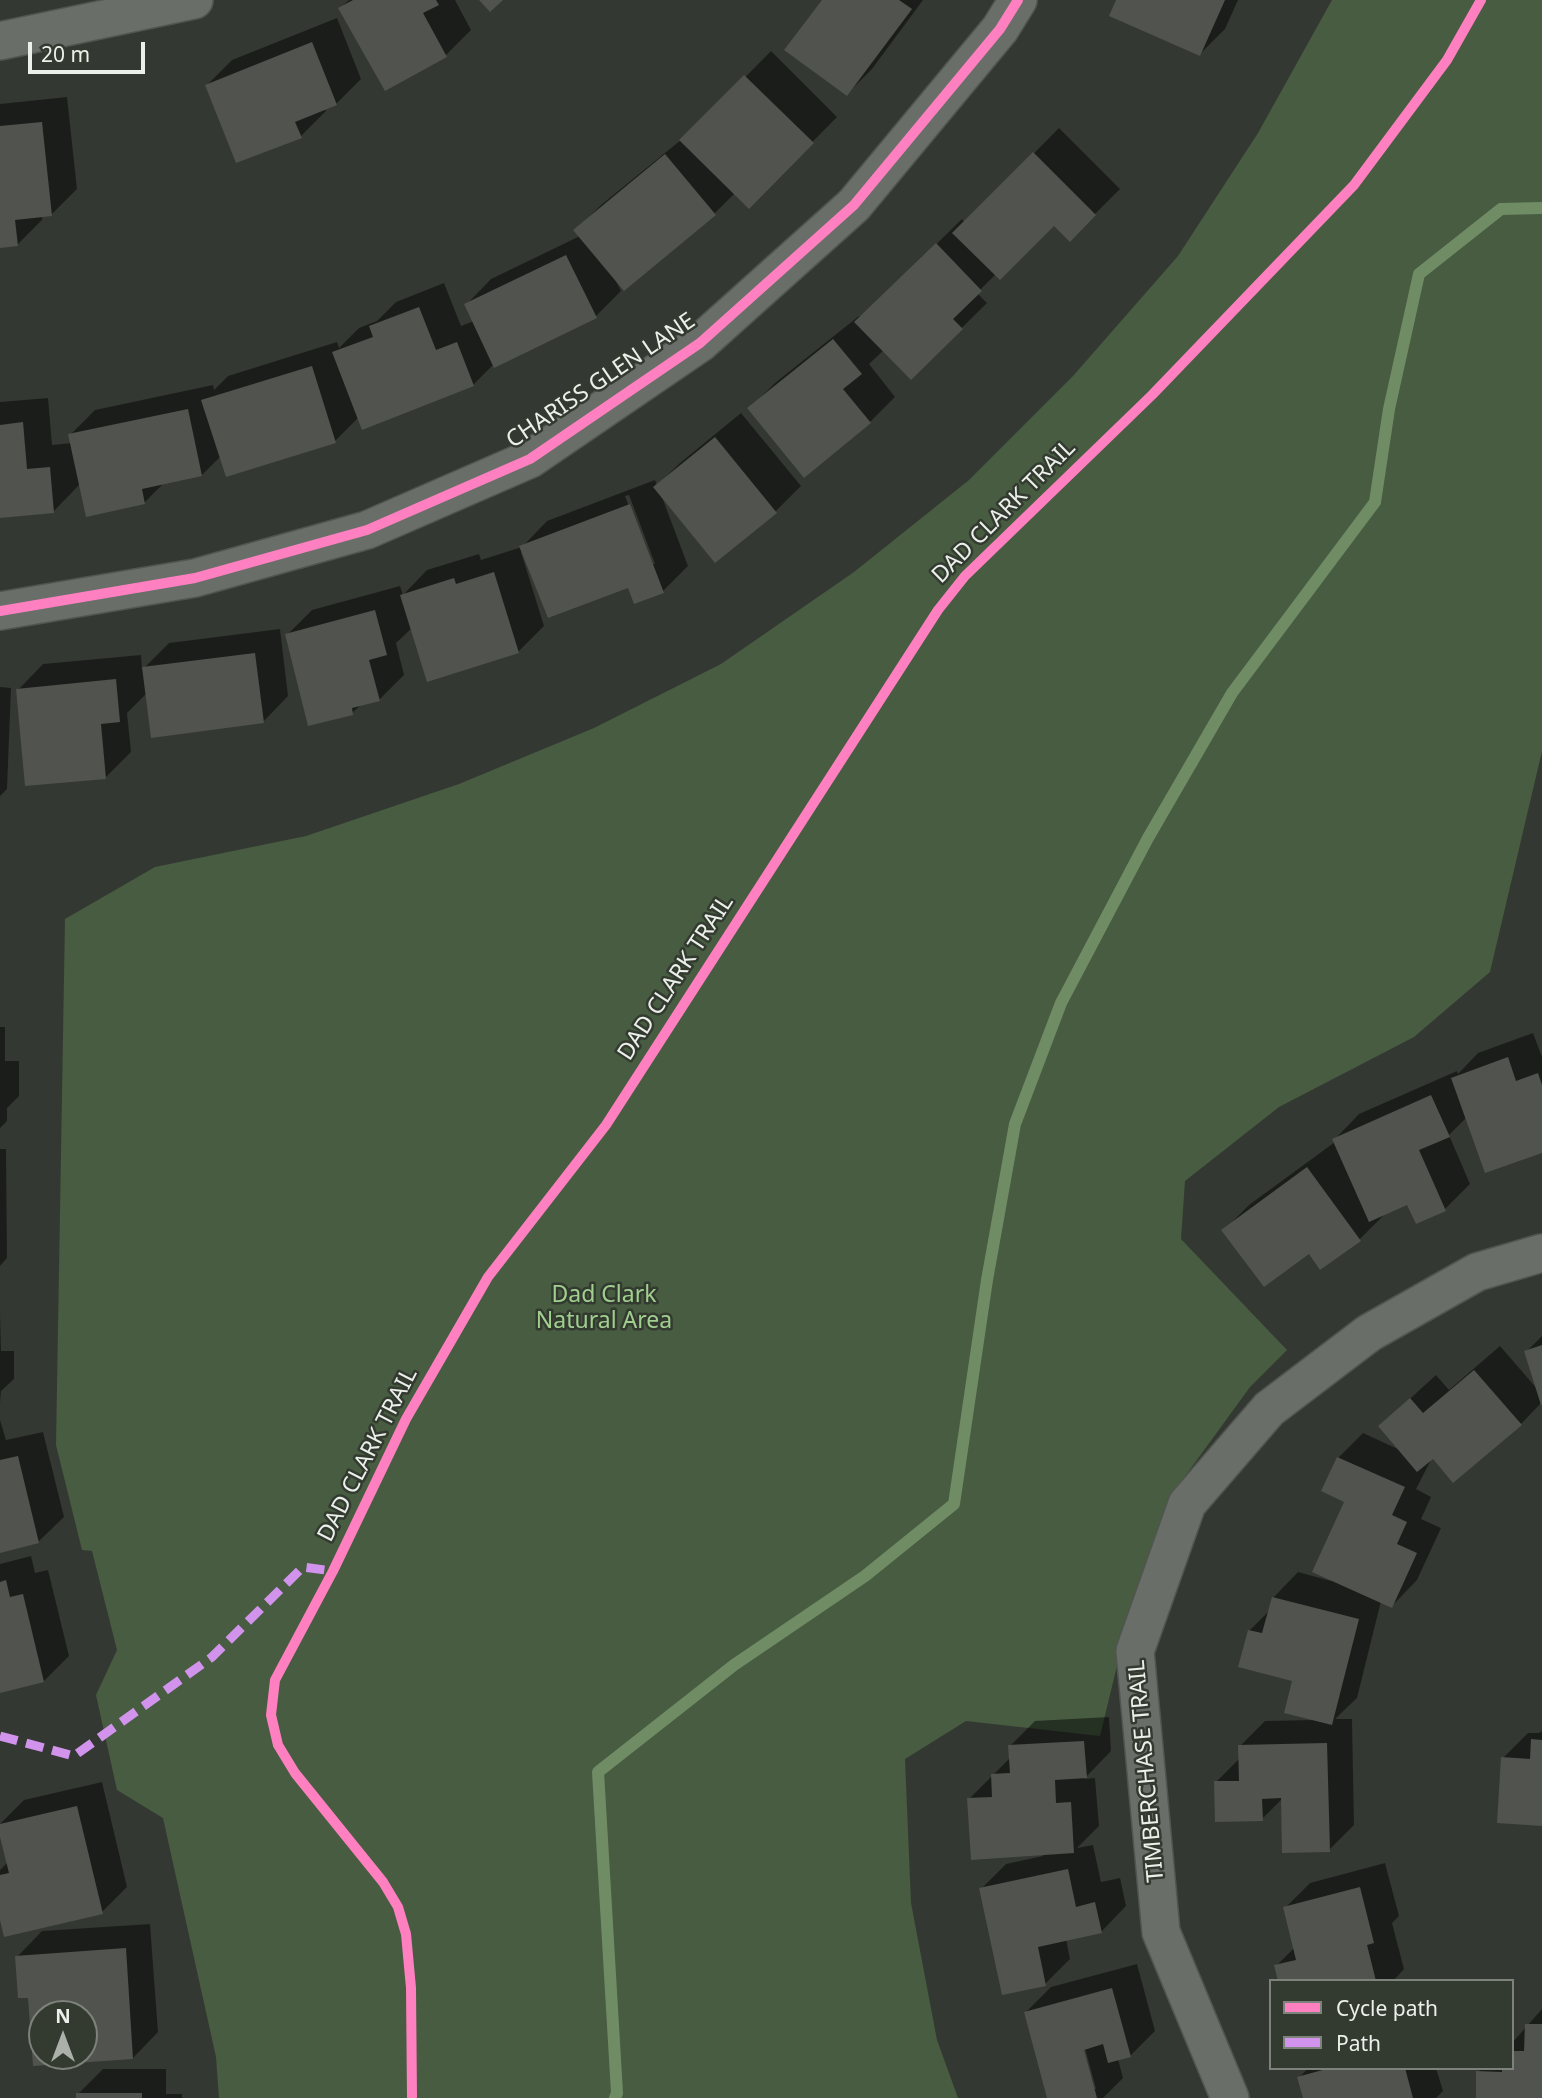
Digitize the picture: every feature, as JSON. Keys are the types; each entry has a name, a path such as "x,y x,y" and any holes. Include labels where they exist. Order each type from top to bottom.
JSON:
{"street":[{"path":"0,41 194,0"},
{"name":"CHARISS GLEN LANE","path":"0,611 195,578 368,530 530,459 699,343 853,205 1000,29 1017,0"},
{"name":"TIMBERCHASE TRAIL","path":"1230,2098 1161,1932 1135,1651 1187,1504 1269,1409 1369,1334 1477,1272 1542,1253"}],"green space":[{"name":"Dad Clark Natural Area","path":"1332,0 1542,0 1542,751 1490,972 1414,1037 1279,1107 1185,1181 1181,1239 1287,1350 1250,1387 1178,1486 1124,1637 1100,1736 966,1721 905,1759 911,1903 937,2040 958,2098 219,2098 216,2057 163,1818 117,1790 96,1695 117,1650 92,1551 82,1550 56,1445 65,919 155,867 306,836 459,784 594,728 721,664 854,572 969,480 1073,376 1178,256 1258,133"}],"building":[{"path":"353,0 436,0 439,5 423,13 447,57 385,91 338,8"},
{"path":"479,0 503,0 490,12"},
{"path":"822,0 899,0 912,9 847,96 784,50"},
{"path":"1116,0 1225,0 1200,56 1109,16"},
{"path":"312,42 337,105 295,122 302,138 236,163 205,85"},
{"path":"744,75 814,143 749,209 679,140"},
{"path":"42,122 52,216 15,220 18,246 0,248 0,126"},
{"path":"1033,152 1096,215 1070,242 1054,226 1000,280 952,233"},
{"path":"665,154 716,215 624,291 573,230"},
{"path":"936,243 982,291 953,319 963,329 911,380 854,322"},
{"path":"566,255 597,318 494,368 464,304"},
{"path":"419,307 436,350 457,342 474,386 362,430 332,352 373,337 369,326"},
{"path":"833,339 862,374 843,389 871,423 804,478 747,408"},
{"path":"312,366 336,443 226,477 201,400"},
{"path":"188,409 202,476 142,489 145,504 86,517 68,434"},
{"path":"23,422 27,469 50,467 54,513 0,518 0,425"},
{"path":"715,437 777,513 715,563 653,487"},
{"path":"630,504 664,593 634,604 628,588 548,618 519,546"},
{"path":"494,572 519,653 427,682 400,595 454,578 456,584"},
{"path":"375,610 387,655 369,660 380,701 352,708 353,715 308,726 285,634"},
{"path":"255,653 264,723 151,738 142,667"},
{"path":"116,679 120,722 101,724 106,779 25,786 16,689"},
{"path":"1508,1057 1516,1081 1538,1073 1542,1085 1542,1153 1485,1173 1451,1078"},
{"path":"1431,1095 1450,1137 1419,1150 1446,1211 1416,1224 1407,1205 1369,1222 1332,1139"},
{"path":"1307,1167 1361,1241 1320,1270 1309,1254 1264,1287 1221,1230"},
{"path":"1542,1345 1542,1405 1541,1405 1524,1351"},
{"path":"1474,1370 1522,1425 1453,1483 1433,1459 1417,1472 1378,1426 1410,1398 1423,1413"},
{"path":"18,1456 39,1543 0,1553 0,1460"},
{"path":"1337,1457 1405,1487 1392,1515 1407,1522 1397,1544 1417,1553 1392,1608 1312,1572 1344,1502 1321,1491"},
{"path":"6,1580 10,1597 23,1594 44,1682 0,1693 0,1582"},
{"path":"1272,1597 1359,1619 1332,1725 1284,1713 1292,1681 1238,1667 1248,1630 1262,1633"},
{"path":"1531,1739 1542,1740 1542,1826 1497,1823 1501,1757 1530,1759"},
{"path":"1084,1741 1087,1778 1055,1780 1056,1803 1071,1802 1074,1853 971,1860 967,1798 992,1797 991,1774 1010,1773 1008,1745"},
{"path":"1327,1743 1330,1852 1282,1853 1281,1798 1262,1799 1263,1821 1215,1822 1214,1781 1239,1781 1238,1745"},
{"path":"77,1806 103,1914 4,1937 0,1920 0,1875 9,1873 0,1837 0,1824"},
{"path":"1068,1869 1076,1907 1095,1902 1102,1933 1038,1947 1046,1986 1002,1995 979,1888"},
{"path":"1360,1887 1374,1943 1367,1945 1376,1979 1278,1979 1274,1965 1296,1960 1283,1907"},
{"path":"126,1948 133,2059 98,2061 98,2000 18,1998 15,1956"},
{"path":"1112,1988 1131,2057 1108,2063 1103,2044 1084,2050 1097,2098 1047,2098 1024,2012"},
{"path":"1525,2024 1542,2024 1542,2098 1476,2098 1476,2071 1514,2070 1514,2051 1524,2051"},
{"path":"1323,2070 1406,2070 1413,2098 1303,2098 1297,2077"},
{"path":"76,2093 142,2093 142,2098 76,2098"}],"waterway":[{"path":"615,2098 617,2093 598,1772 734,1665 865,1576 954,1504 987,1280 1015,1124 1061,1003 1148,838 1232,693 1375,502 1389,409 1419,274 1501,209 1542,208"}],"marked path":[{"path":"0,1736 74,1756 212,1657 303,1567 333,1571"}],"cycle path":[{"path":"0,611 195,578 367,530 530,459 700,343 854,205 1000,29 1018,0"},
{"name":"DAD CLARK TRAIL","path":"412,2098 411,1988 406,1934 398,1907 383,1882 295,1773 278,1745 271,1715 275,1680 333,1571 406,1419 488,1277 606,1125 938,610 965,576 1152,395 1354,185 1447,60 1481,0"}]}
